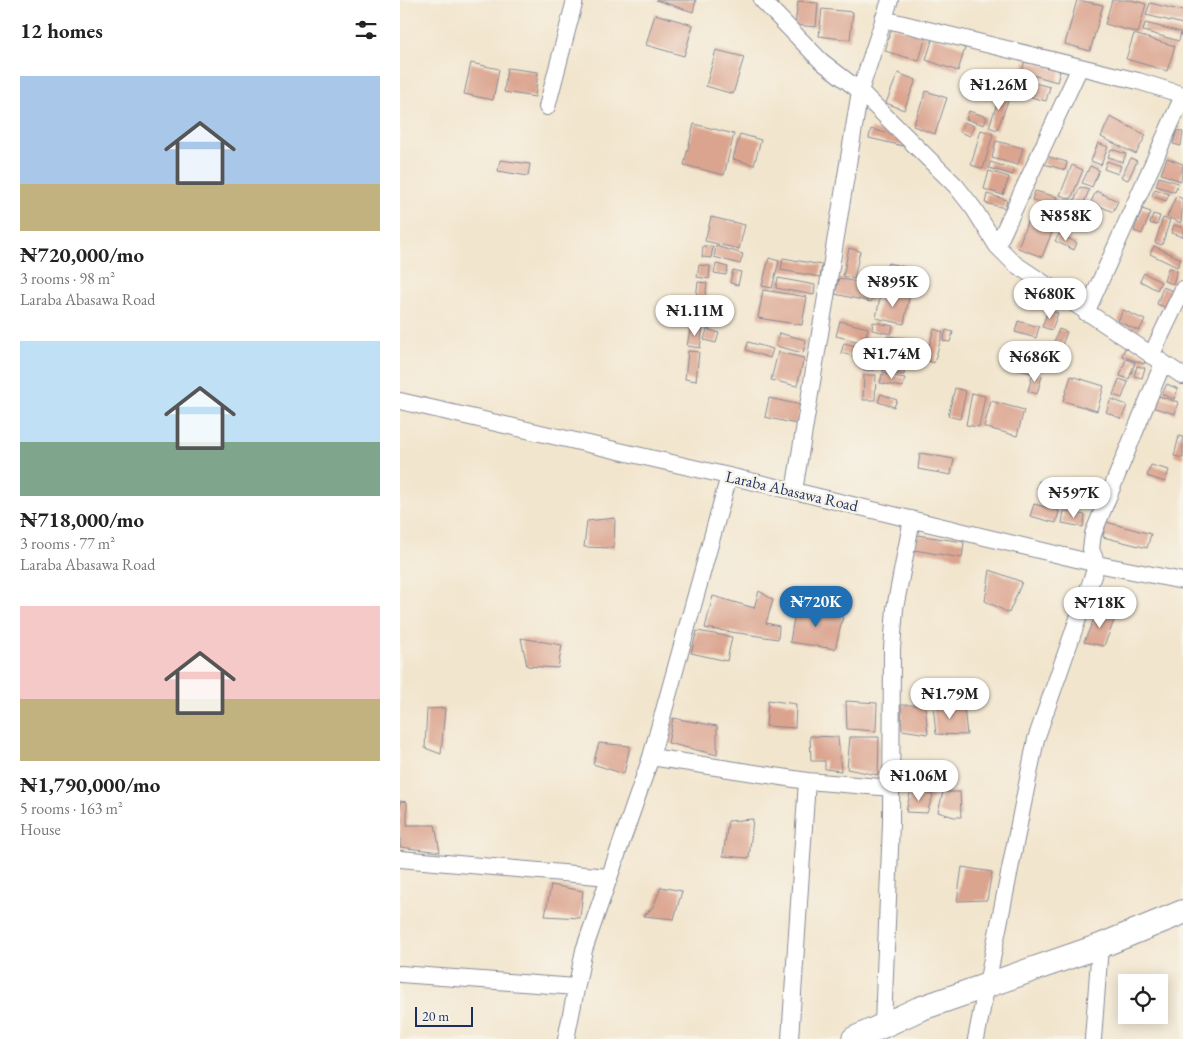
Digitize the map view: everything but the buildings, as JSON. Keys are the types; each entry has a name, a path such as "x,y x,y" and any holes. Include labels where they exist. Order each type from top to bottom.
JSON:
{"street":[{"path":"547,106 575,0"},
{"path":"762,0 821,61 860,91 956,186 974,209 997,246 1015,264 1183,376"},
{"path":"794,490 860,91 890,0"},
{"path":"883,19 1080,67 1183,95 1086,313"},
{"path":"997,246 1080,67"},
{"path":"976,1039 1036,739 1097,564 1091,549 1092,534 1183,288"},
{"name":"Laraba Abasawa Road","path":"400,401 794,490 1097,564 1183,581"},
{"path":"566,1039 584,950 651,756 729,476"},
{"path":"883,1024 892,788 892,648 895,608 912,519"},
{"path":"651,756 807,781 892,788"},
{"path":"790,1039 807,781"},
{"path":"400,858 609,877"},
{"path":"854,1039 883,1024 987,984 1100,946 1183,912"},
{"path":"1093,1039 1100,946"},
{"path":"400,974 576,987"}]}
